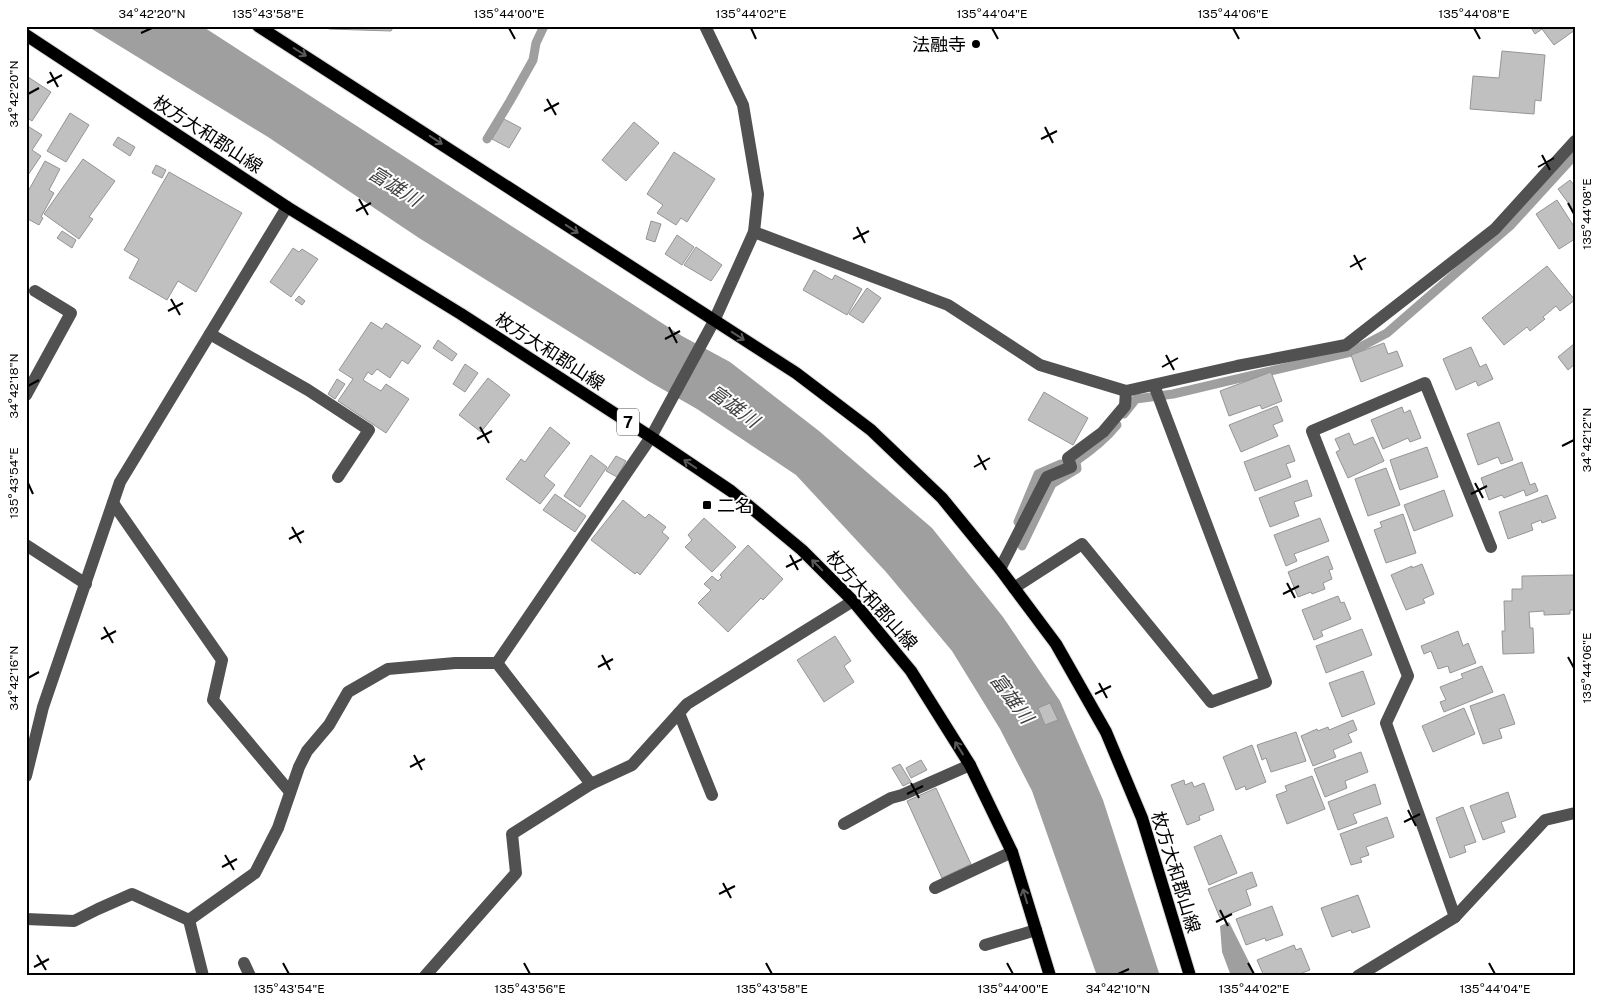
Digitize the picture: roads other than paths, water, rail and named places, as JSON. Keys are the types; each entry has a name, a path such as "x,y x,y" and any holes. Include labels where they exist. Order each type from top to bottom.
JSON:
{"main road":[{"name":"枚方大和郡山線","path":"258,26 796,373 870,430 942,498 1000,569 1056,644 1106,732 1142,818 1190,976"},
{"name":"枚方大和郡山線","path":"26,34 287,207 461,314 651,437 731,491 802,550 853,601 912,671 970,765 1012,852 1050,976"}],"street":[{"path":"26,34 30,26"},
{"path":"497,663 651,437 708,333 754,232 758,194 743,105 705,26"},
{"path":"754,232 948,306 1040,365 1126,391 1237,366 1346,345 1495,229 1575,140"},
{"path":"26,776 43,707 120,482 287,207"},
{"path":"26,394 71,312 35,291"},
{"path":"210,334 308,390 368,430 338,477"},
{"path":"1454,917 1386,723 1408,676 1312,431 1425,383 1491,547"},
{"path":"1014,588 1082,544 1211,702 1266,682 1154,385"},
{"path":"1000,569 1047,477 1071,466 1068,458 1103,432 1125,406 1126,391"},
{"path":"113,503 222,660 213,700 290,792"},
{"path":"26,545 86,584"},
{"path":"425,976 516,873 512,834 591,784 632,765 688,704 853,601"},
{"path":"189,920 255,873 278,828 299,767 307,751 329,725 348,692 388,669 455,663 497,663"},
{"path":"497,663 591,784"},
{"path":"679,713 712,794"},
{"path":"844,824 891,798 970,765"},
{"path":"1358,976 1454,917 1545,820 1575,813"},
{"path":"935,888 1012,852"},
{"path":"26,919 74,922 132,894 189,920"},
{"path":"189,920 203,976"},
{"path":"985,945 1036,930"},
{"path":"244,963 250,976"}],"water":[{"name":"富雄川","path":"87,26 202,26 682,336 730,362 819,431 932,528 1003,617 1060,701 1103,800 1160,976 1097,976 1032,791 1000,729 952,651 886,572 796,475 697,409 650,382 419,238 268,137"},
{"path":"1229,922 1256,976 1231,976 1222,952 1220,926"}],"waterway":[{"path":"487,139 533,60 536,43 544,26"},
{"path":"1124,414 1136,399 1173,394 1351,352 1387,333 1511,225 1575,155"},
{"path":"1022,546 1052,484 1077,469 1076,461 1098,444 1117,425"},
{"path":"1018,522 1038,474 1061,464"}],"place":[{"name":"法融寺","path":"976,44"},
{"name":"二名","path":"707,505"}]}
